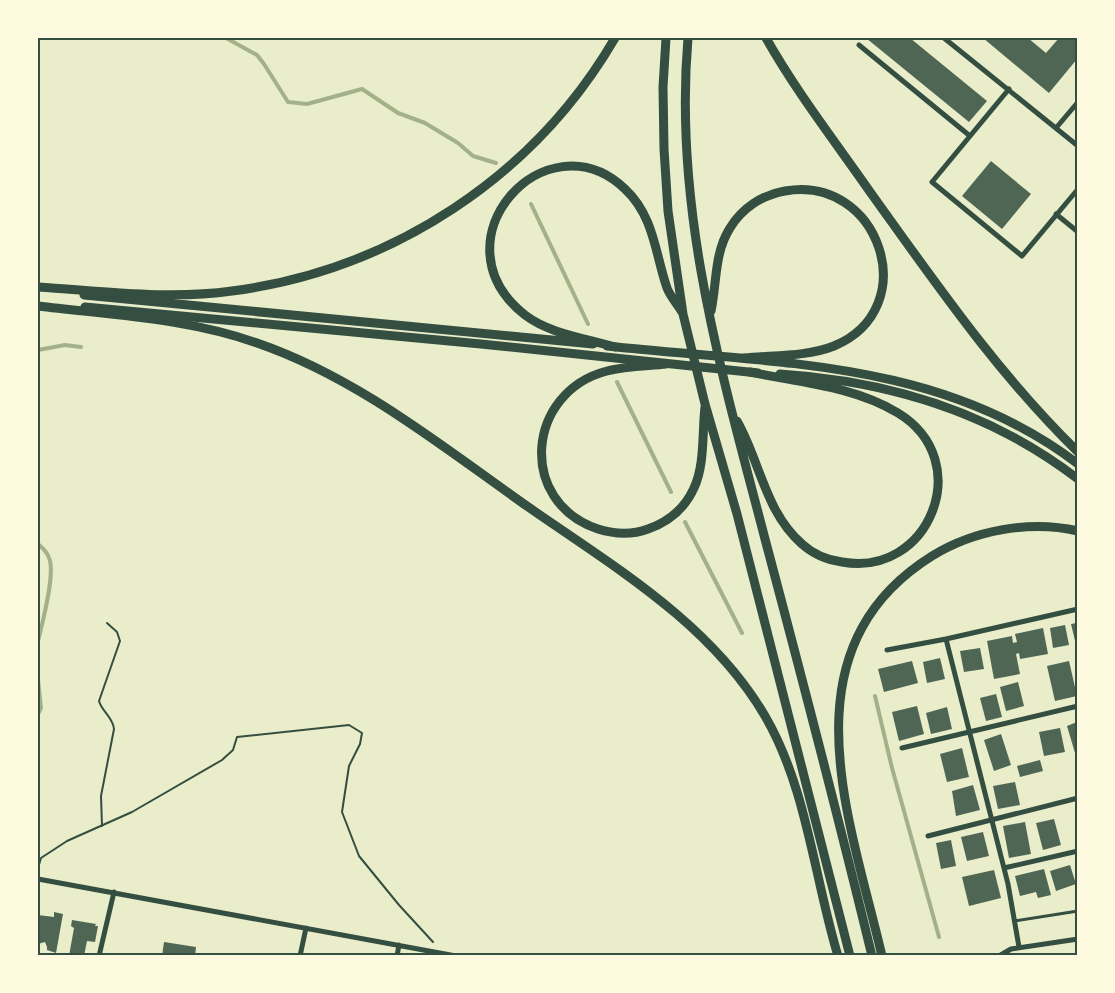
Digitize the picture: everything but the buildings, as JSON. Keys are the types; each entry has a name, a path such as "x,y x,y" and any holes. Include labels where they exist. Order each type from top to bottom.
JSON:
{"main road":[{"path":"38,288 156,295 231,291 309,276 384,248 445,216 509,167 572,101 615,38"},
{"path":"666,38 663,87 665,178 683,314 705,404 740,525 850,956"},
{"path":"688,38 685,90 686,164 697,258 730,408 829,780 872,956"},
{"path":"766,38 820,121 972,334 1077,452"},
{"path":"615,347 549,329 536,322 515,305 499,284 493,269 489,243 495,219 509,195 538,174 553,169 576,167 602,174 624,188 642,208 648,220 658,248 668,290 683,314"},
{"path":"710,316 718,258 723,241 736,218 754,203 775,193 803,189 840,199 865,220 881,251 884,281 876,305 859,330 841,342 817,351 744,358"},
{"path":"38,288 744,358 867,374 944,393 1009,421 1053,446 1077,464"},
{"path":"38,305 424,338 666,364 797,375 850,383 917,397 1000,429 1036,450 1077,479"},
{"path":"38,305 213,329 283,352 317,368 366,394 423,432 656,598 716,649 746,687 775,734 794,785 838,956"},
{"path":"666,364 622,368 597,374 571,389 552,411 543,434 544,475 553,494 567,512 589,526 616,533 643,531 668,520 686,502 698,478 705,404"},
{"path":"730,408 749,442 764,487 782,523 804,546 816,554 847,563 861,564 878,561 904,548 926,525 938,495 937,462 932,448 921,432 908,420 886,407 848,393 750,372"},
{"path":"882,956 849,820 840,772 839,701 846,667 855,642 873,612 894,586 915,567 938,552 969,539 1010,528 1055,527 1077,531"}],"street":[{"path":"944,38 1077,146"},
{"path":"859,45 970,136"},
{"path":"1009,89 932,182 1022,256 1077,189"},
{"path":"1056,128 1077,102"},
{"path":"1056,214 1077,232"},
{"path":"887,650 1077,609"},
{"path":"946,639 1004,868 1019,947"},
{"path":"902,748 1077,706"},
{"path":"928,836 1077,798"},
{"path":"1004,868 1077,851"},
{"path":"38,879 456,956"},
{"path":"99,956 114,892"},
{"path":"300,956 306,928"},
{"path":"999,956 1019,947 1077,939"},
{"path":"397,956 399,945"}],"lane":[{"path":"1014,921 1077,911"}],"path":[{"path":"102,826 101,795 114,729 113,722 101,708 99,701 120,641 117,632 107,623"},
{"path":"38,868 40,858 67,841 132,812 222,760 233,750 237,737 349,725 362,733 360,744 349,766 342,812 359,856 399,905 443,953"}],"waterway":[{"path":"226,38 257,55 288,102 307,104 362,89 398,113 425,123 458,143 473,156 496,163"},
{"path":"531,204 588,324"},
{"path":"38,350 65,345 81,347"},
{"path":"617,382 671,492"},
{"path":"685,522 742,633"},
{"path":"38,544 48,556 51,565 48,599 38,641"},
{"path":"38,680 41,708 38,714"},
{"path":"875,696 892,768 939,937"}]}
